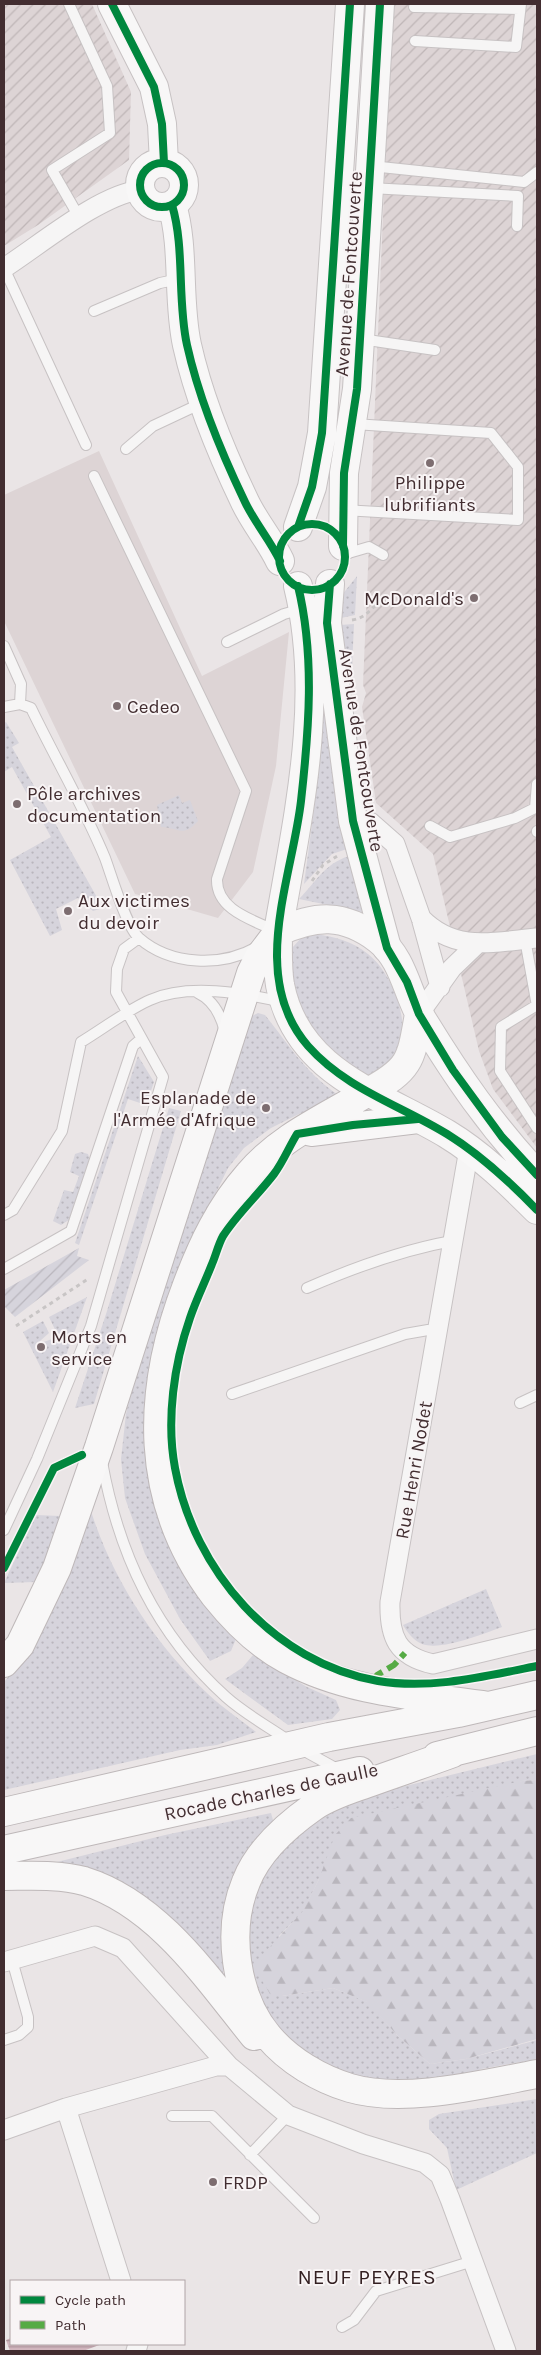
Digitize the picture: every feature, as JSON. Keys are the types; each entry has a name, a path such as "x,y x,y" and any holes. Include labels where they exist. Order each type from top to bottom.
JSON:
{"main road":[{"path":"112,4 154,87 162,124 164,163"},
{"name":"Avenue de Fontcouverte","path":"295,528 308,503 322,434 350,4"},
{"name":"Avenue de Fontcouverte","path":"344,550 342,510 344,473 353,424 360,339 380,4"},
{"path":"164,163 176,169 183,181 182,195 172,205 166,207 153,206 143,197 139,184 145,171 156,164 164,163"},
{"path":"172,205 178,231 179,279 186,342 204,402 218,440 251,512 268,538 280,561 283,572 301,598 309,590 320,589 330,584 342,571 344,550 338,536 330,528 319,524 308,524 295,528 282,544 280,561"},
{"path":"251,512 260,517 295,528"},
{"name":"Avenue de Fontcouverte","path":"330,584 327,623 353,821 358,848 387,948"},
{"name":"Avenue de Fontcouverte","path":"278,932 301,803 307,731 309,680 301,598"},
{"path":"4,1663 20,1645 57,1568 87,1452 225,1055 251,973 258,957 278,932 314,919 335,920 366,933 387,948 407,982 419,1014 453,1070 478,1107 502,1137 537,1175"},
{"path":"278,932 278,966 284,1002 293,1024 307,1044 344,1078 446,1133 469,1149 537,1210"},
{"path":"419,1014 411,1054 405,1066 396,1076 297,1134 268,1154 249,1174 223,1208 198,1257 166,1348 158,1399 159,1453 164,1486 171,1513 193,1562 223,1605 262,1644 285,1659 318,1674 355,1686 489,1706"},
{"path":"297,1134 353,1125 418,1119"},
{"name":"Rocade Charles de Gaulle","path":"4,1812 295,1745 537,1695"},
{"name":"Rocade Charles de Gaulle","path":"4,1850 346,1774 453,1753 537,1731"},
{"path":"453,1753 335,1795 314,1806 277,1836 259,1859 246,1881 240,1900 236,1927 236,1957 243,1987 254,2014 268,2036 288,2056 309,2070 351,2088 382,2094 410,2093 471,2086 537,2074"},
{"path":"4,1876 48,1876 83,1881 116,1895 139,1909 164,1931 257,2040 277,2059 315,2086 373,2104 398,2107 450,2101 537,2086"}],"street":[{"path":"4,268 80,217 117,196 140,190"},
{"path":"353,821 370,822 395,844 421,918 440,987"},
{"path":"421,918 433,931 447,937 477,944 531,938"},
{"path":"419,1014 452,968 477,944"},
{"name":"Rue Henri Nodet","path":"469,1149 390,1602 389,1621 394,1639 405,1653 417,1660 433,1664 537,1639"},
{"path":"8,1961 95,1936 123,1948 229,2066 288,2115 363,2144 425,2163 440,2175 506,2351"},
{"path":"4,2130 66,2108 216,2066 229,2066"},
{"path":"66,2108 121,2280"}],"lane":[{"path":"69,4 108,86 110,133 52,170 80,217"},
{"path":"414,7 521,6 516,47 415,41"},
{"path":"370,176 524,182 537,172"},
{"path":"370,176 518,196 517,226"},
{"path":"4,268 86,445"},
{"path":"94,311 160,283 179,279"},
{"path":"360,339 435,350"},
{"path":"126,449 153,426 204,402"},
{"path":"342,510 518,520 518,467 491,434 353,424"},
{"path":"4,707 20,704 31,708 104,857 130,923 138,938 171,956 187,960 214,960 239,956 256,948 278,932 228,907 217,889 220,870 246,791 94,476"},
{"path":"344,550 369,547 383,555"},
{"path":"227,642 284,614 301,598"},
{"path":"4,646 21,684 20,704"},
{"path":"430,826 450,837 515,818 535,808 537,784"},
{"path":"4,1530 38,1459 87,1335 162,1077 116,992 117,969 124,949 138,938"},
{"path":"531,938 537,1006 500,1028 500,1071 537,1128"},
{"path":"4,1214 12,1210 62,1131 81,1042 150,1000 174,994 212,991 245,994 284,1002"},
{"path":"197,992 209,998 218,1013 225,1030 225,1055"},
{"path":"4,1270 71,1231 133,1046 141,1039"},
{"path":"307,1288 341,1274 423,1246 452,1241"},
{"path":"232,1394 405,1334 428,1330 438,1333"},
{"path":"520,1403 537,1394"},
{"path":"87,1452 109,1503 127,1556 145,1594 177,1646 227,1698 295,1745 346,1774"},
{"path":"4,2040 19,2035 28,2027 28,2017 8,1961"},
{"path":"250,2155 288,2115"},
{"path":"172,2116 212,2116 314,2218"},
{"path":"342,2328 354,2320 376,2291 473,2261"}],"path":[{"path":"16,1326 83,1281 107,1270"},
{"path":"4,1568 54,1468 87,1452"}],"shaded area":[{"path":"4,4 92,4 131,92 129,160 38,225 4,246"},
{"path":"392,4 537,4 537,1148 493,1089 479,1051 433,854 376,803 362,707 366,693 363,685"},
{"path":"99,451 202,676 289,632 276,766 253,872 218,918 135,894 4,621 4,495"},
{"path":"10,2338 10,2345 99,2345 83,2351 10,2351 6,2340"}],"green space":[{"path":"357,576 355,615 341,618 338,600"},
{"path":"354,624 352,668 344,669 340,625"},
{"path":"320,670 347,849 332,854 304,884 314,809"},
{"path":"6,722 19,743 12,747 103,908 93,911 78,898 56,909 62,930 50,936 10,860 51,837 12,767 4,772 4,723"},
{"path":"179,795 182,803 190,800 198,821 185,831 161,827 157,805"},
{"path":"349,856 362,912 299,899 327,868 340,859"},
{"path":"316,934 343,940 356,946 368,954 387,976 400,1007 402,1039 398,1053 382,1073 370,1075 357,1072 344,1064 332,1053 311,1027 298,1004 292,983 292,948 302,937"},
{"path":"258,1013 265,1015 290,1048 316,1077 338,1095 333,1102 299,1114 271,1128 244,1148 228,1168 209,1207 146,1428 236,1639 231,1651 210,1661 180,1619 145,1554 125,1498 121,1459 126,1414 142,1340 252,1016"},
{"path":"138,1056 154,1082 146,1105 128,1099 79,1245 75,1243"},
{"path":"169,1108 181,1111 94,1404 75,1408 107,1311"},
{"path":"81,1152 88,1154 91,1164 72,1218 61,1225 53,1221 64,1190 73,1192 79,1176 70,1172 75,1154"},
{"path":"79,1248 77,1256 89,1260 15,1317 4,1306 4,1290"},
{"path":"87,1297 53,1392 23,1332 43,1321 49,1333 40,1341 41,1343 52,1339 55,1343 60,1340 49,1317"},
{"path":"90,1508 110,1560 137,1609 153,1631 188,1674 208,1694 256,1732 217,1745 180,1750 4,1790 4,1682 14,1670"},
{"path":"36,1515 60,1516 50,1549 35,1582 4,1583"},
{"path":"486,1589 502,1627 451,1644 430,1646 416,1641 403,1625"},
{"path":"253,1655 307,1687 336,1700 340,1710 332,1719 288,1725 225,1679 242,1668"},
{"path":"537,1754 537,1780 522,1781 319,1879 303,1912 279,1936 282,1996 333,1988 368,2002 397,2035 430,2064 466,2059 537,2040 537,2059 481,2069 462,2079 375,2089 284,2046 257,2005 244,1958 247,1914 262,1875 293,1837 328,1812 356,1798"},
{"path":"537,1780 537,2039 466,2059 430,2064 397,2035 367,2002 333,1988 282,1996 270,1994 253,1965 303,1911 319,1879 335,1835 351,1818 522,1781"},
{"path":"271,1813 275,1827 224,1945 224,1969 220,1981 55,1869 57,1862 165,1835"},
{"path":"537,2099 537,2153 456,2190 447,2148 429,2129 429,2120 439,2114"}],"marked path":[{"path":"374,1680 377,1675 394,1665 405,1653"}],"cycle path":[{"path":"112,4 154,87 162,124 164,163"},
{"path":"298,527 312,487 322,433 350,4"},
{"path":"343,546 344,473 357,389 380,4"},
{"path":"158,163 166,163 178,169 184,185 178,201 166,207 158,207 146,201 140,189 140,181 146,169 158,163"},
{"path":"172,205 180,256 184,328 198,385 219,445 236,483 249,510 280,561"},
{"path":"312,524 325,527 335,534 342,544 345,557 342,570 335,580 325,587 312,590 299,587 289,580 282,570 279,557 282,544 289,534 299,527 312,524"},
{"path":"330,584 327,623 353,821 387,948 407,982 419,1014 453,1070 502,1137 537,1175"},
{"path":"298,586 307,639 309,666 308,720 301,801 283,895 277,959 280,990 290,1019 308,1046 339,1074 460,1142 495,1169 537,1210"},
{"path":"418,1119 353,1125 297,1134 274,1174 241,1212 221,1239 190,1318 176,1373 171,1431 175,1468 185,1506 200,1542 220,1576 244,1606 273,1632 305,1654 340,1671 378,1681 398,1683 418,1684 458,1681 537,1666"},
{"path":"4,1568 54,1468 82,1455"}],"place":[{"name":"Philippe lubrifiants","path":"430,463"},
{"name":"McDonald's","path":"474,598"},
{"name":"Cedeo","path":"117,706"},
{"name":"Pôle archives documentation","path":"17,804"},
{"name":"Aux victimes du devoir","path":"68,911"},
{"name":"Esplanade de l'Armée d'Afrique","path":"266,1108"},
{"name":"Morts en service","path":"41,1347"},
{"name":"FRDP","path":"213,2182"}],"district":[{"name":"NEUF PEYRES","path":"367,2277"}]}
